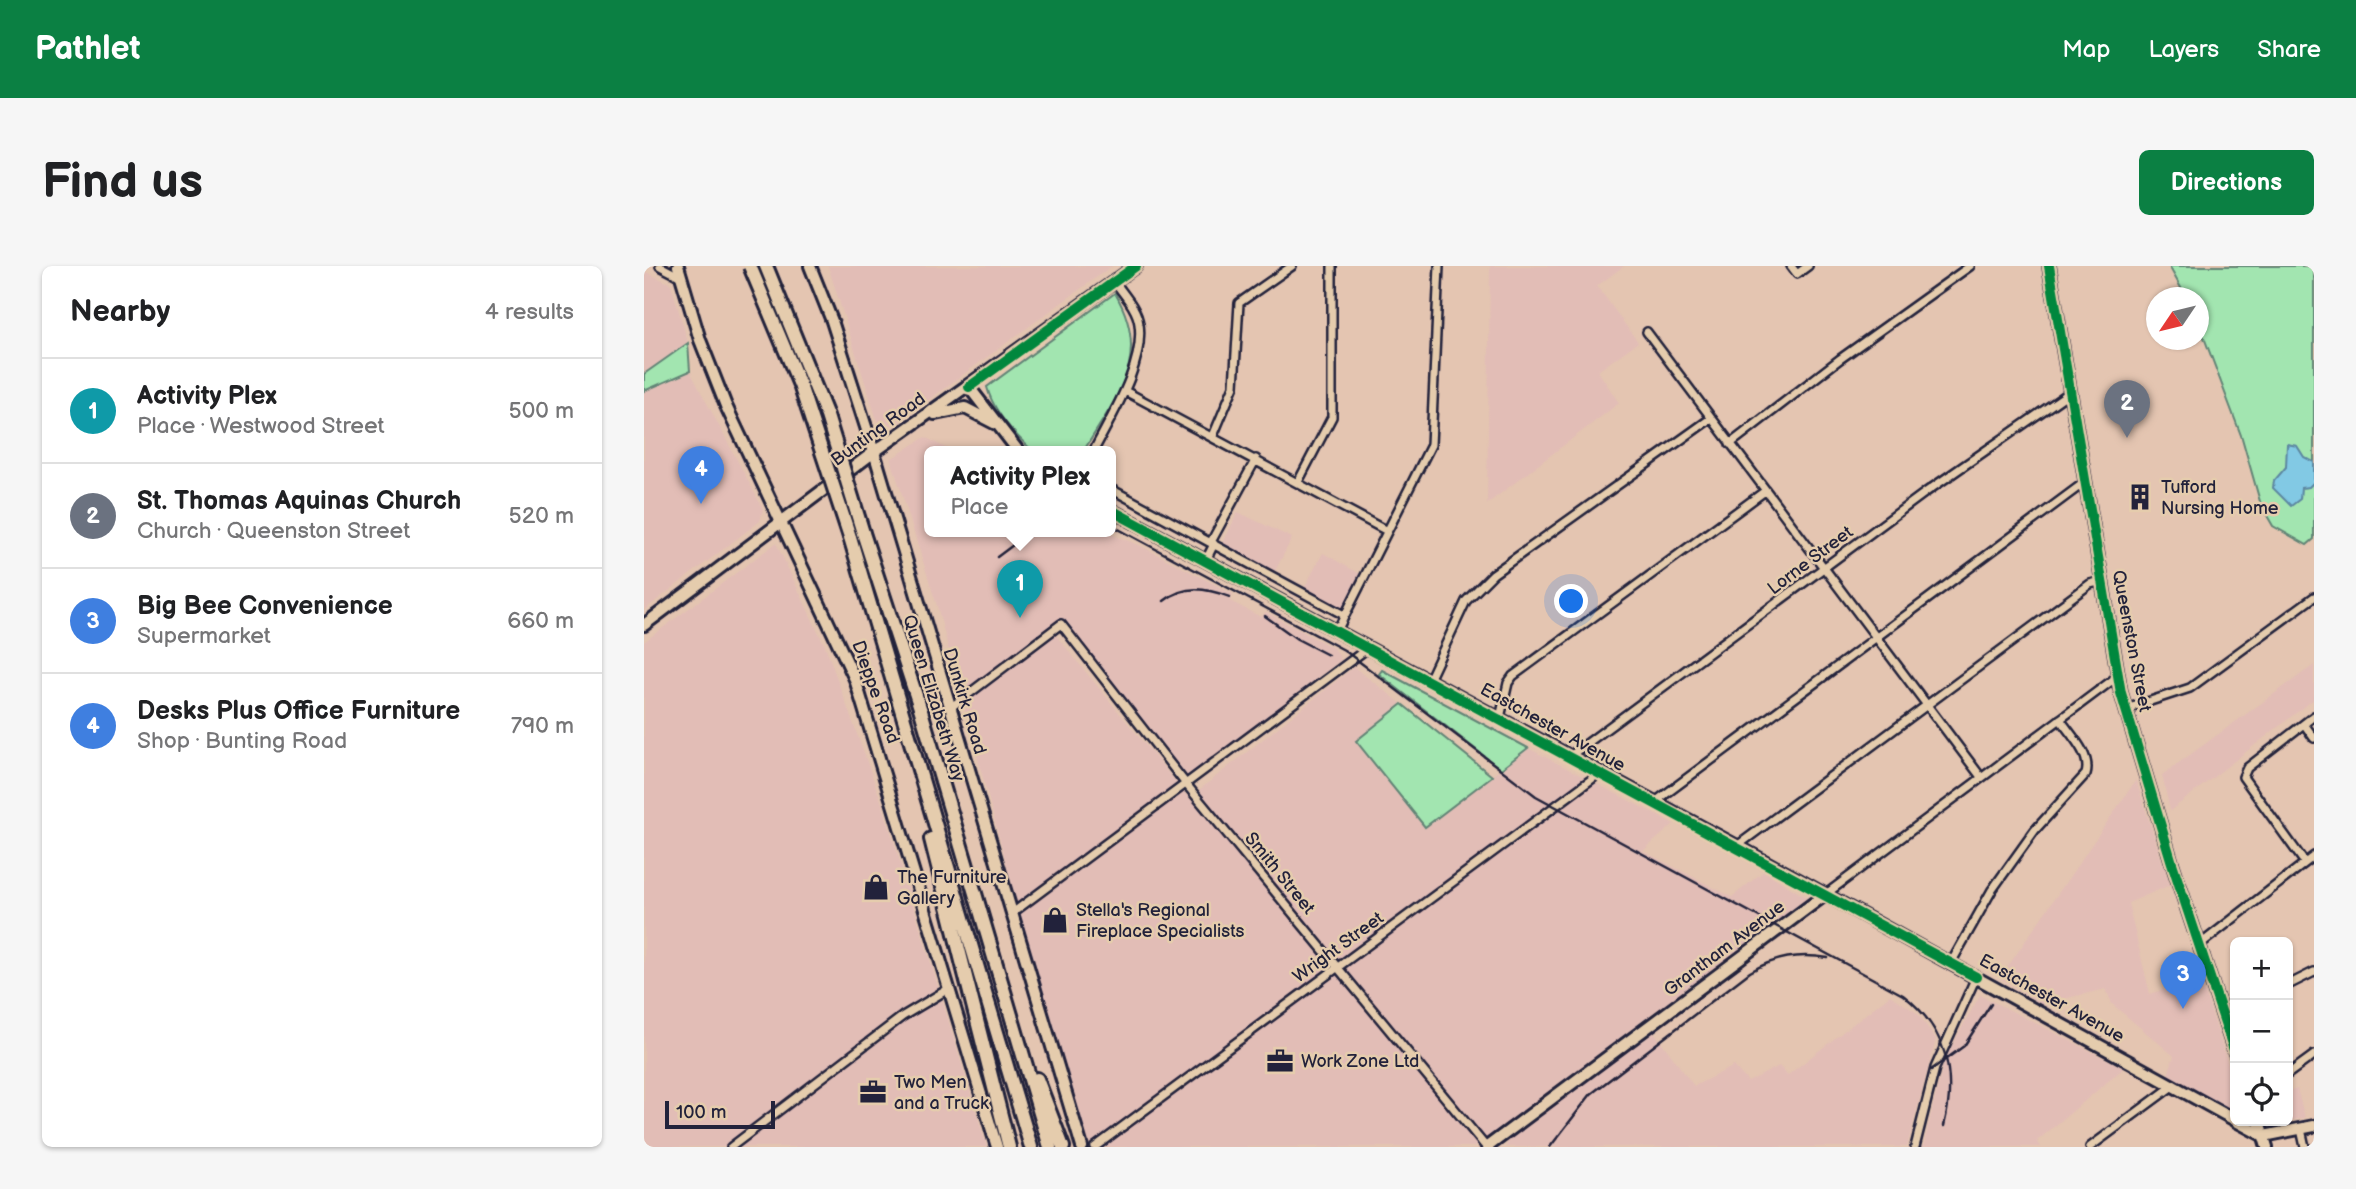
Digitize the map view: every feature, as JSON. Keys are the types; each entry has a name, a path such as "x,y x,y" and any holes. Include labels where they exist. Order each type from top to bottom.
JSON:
{"highway":[{"name":"Queen Elizabeth Way","path":"750,266 800,385 850,537 918,774 1031,1147"},
{"name":"Queen Elizabeth Way","path":"766,266 827,416 920,710 1050,1147"},
{"path":"918,774 935,863 1009,1147"},
{"path":"1024,1055 1043,1092 1063,1147"}],"street":[{"path":"660,266 679,271"},
{"name":"Dunkirk Road","path":"810,266 832,321 873,452 1082,1147"},
{"name":"Bunting Road","path":"644,625 873,452 969,387 1136,266"},
{"path":"1213,436 1234,386 1239,303 1292,266"},
{"path":"1298,482 1332,417 1332,266"},
{"path":"1336,631 1431,445 1439,266"},
{"path":"1791,266 1797,274 1808,266"},
{"path":"1730,444 1840,359 1970,266"},
{"name":"Queenston Street","path":"2049,266 2118,677 2198,946 2230,1039"},
{"name":"Dieppe Road","path":"679,271 709,365 779,523 855,679 997,1147"},
{"path":"1096,446 1125,391 1139,344 1139,324 1134,309 1115,282"},
{"path":"1647,332 1981,777"},
{"path":"969,387 1014,446"},
{"path":"1125,391 1256,458 1387,531"},
{"name":"Lorne Street","path":"1570,756 1825,570 1926,492 2070,392"},
{"path":"917,422 941,412 965,408 998,425"},
{"path":"1429,680 1466,601 1493,574 1710,419"},
{"path":"1206,560 1256,458"},
{"path":"1654,802 2085,482"},
{"path":"1500,718 1508,683 1513,677 1765,491"},
{"path":"1116,492 1344,615"},
{"name":"Eastchester Avenue","path":"1116,513 1826,894 2230,1117"},
{"path":"1737,846 2090,584 2102,580"},
{"path":"2126,709 2190,688 2314,597"},
{"name":"Smith Street","path":"949,709 1061,624 1186,784 1487,1147"},
{"path":"1011,915 1368,648"},
{"name":"Grantham Avenue","path":"1487,1147 2118,677"},
{"path":"2305,863 2243,777 2246,768 2314,716"},
{"path":"1951,963 1992,890 2035,830 2087,774 2085,757 2060,719"},
{"path":"2304,724 2314,738"},
{"name":"Wright Street","path":"1095,1147 1600,773"},
{"path":"2198,946 2314,856"},
{"path":"2293,982 2314,972"},
{"path":"1915,1147 1935,1068 1976,977"},
{"path":"731,1147 903,1016 950,988"},
{"path":"2223,1019 2230,1016"},
{"path":"2293,1070 2314,1055"},
{"path":"2090,1147 2174,1085"},
{"name":"Eastchester Avenue","path":"2244,1126 2266,1142"},
{"path":"2266,1142 2314,1126"},
{"path":"2301,1129 2305,1147"},
{"path":"2101,1139 2106,1147"}],"shaded area":[{"path":"828,266 1112,266 894,425 878,423"},
{"path":"1490,266 1624,266 1597,286 1638,342 1598,371 1619,403 1487,504"},
{"path":"644,271 671,284 688,343 644,374"},
{"path":"690,371 763,509 760,521 644,610 644,391"},
{"path":"925,437 942,446 924,446 924,537 1116,536 1139,545 1233,594 1230,601 1261,617 1266,612 1335,649 1341,660 1188,777 1059,620 1049,627 1189,798 1354,667 1402,704 1356,741 1425,827 1528,748 1674,824 1643,851 1732,897 1764,871 1807,898 1474,1147 1090,1147 1022,923 937,606 891,459"},
{"path":"1238,512 1292,538 1274,573 1221,547"},
{"path":"776,543 826,648 883,806 987,1147 644,1147 644,642"},
{"path":"1323,553 1362,575 1342,612 1303,590"},
{"path":"2314,665 2314,699 2170,811 2162,775"},
{"path":"2136,780 2170,885 2128,903 2150,994 2200,977 2230,1070 2230,1113 2167,1078 2174,1056 2112,1004 2106,989 2041,1004 2000,978"},
{"path":"1890,995 1917,1013 1936,1039 1907,1147 1506,1147 1508,1141 1654,1032 1694,1086 1734,1066 1748,1082 1779,1066 1788,1075"},
{"path":"1980,995 2124,1068 2037,1141 2041,1147 1923,1147 1944,1060"},
{"path":"2297,1089 2305,1118 2293,1120 2293,1090"}],"green space":[{"path":"2169,266 2314,266 2314,539 2307,545 2273,526 2261,505 2242,438 2209,350 2209,287 2181,287"},
{"path":"1115,293 1126,316 1131,338 1130,357 1118,395 1087,446 1028,446 1000,414 987,387"},
{"path":"688,343 690,371 644,391 644,374"},
{"path":"1382,670 1528,748 1501,769 1379,674"},
{"path":"1402,704 1492,776 1425,827 1356,741"}],"water":[{"path":"2287,444 2297,446 2304,457 2314,462 2314,482 2309,487 2301,488 2300,499 2291,506 2273,488 2274,481 2286,467"}],"railway":[{"path":"1116,528 1344,650 1536,796 1903,995 1929,1022 1945,1053 1949,1088 1944,1126"},
{"path":"997,557 1013,545"},
{"path":"1164,601 1180,592 1196,589 1230,597"},
{"path":"1265,616 1297,639 1328,655"},
{"path":"1550,1147 1591,1094 1750,972 1788,958 1828,958"},
{"path":"1931,1070 1964,1046 1991,1004"}],"cycle path":[{"path":"969,387 1136,266"},
{"path":"2049,266 2121,693 2172,863 2230,1038"},
{"path":"1116,513 1976,977"}],"place":[{"name":"St. Thomas Aquinas Church","path":"2127,438"},
{"name":"Tufford Nursing Home","path":"2140,497"},
{"name":"Desks Plus Office Furniture","path":"701,504"},
{"name":"Activity Plex","path":"1020,618"},
{"name":"The Furniture Gallery","path":"876,887"},
{"name":"Stella's Regional Fireplace Specialists","path":"1055,920"},
{"name":"Big Bee Convenience","path":"2183,1009"},
{"name":"Work Zone Ltd","path":"1280,1061"},
{"name":"Two Men and a Truck","path":"873,1092"}]}
